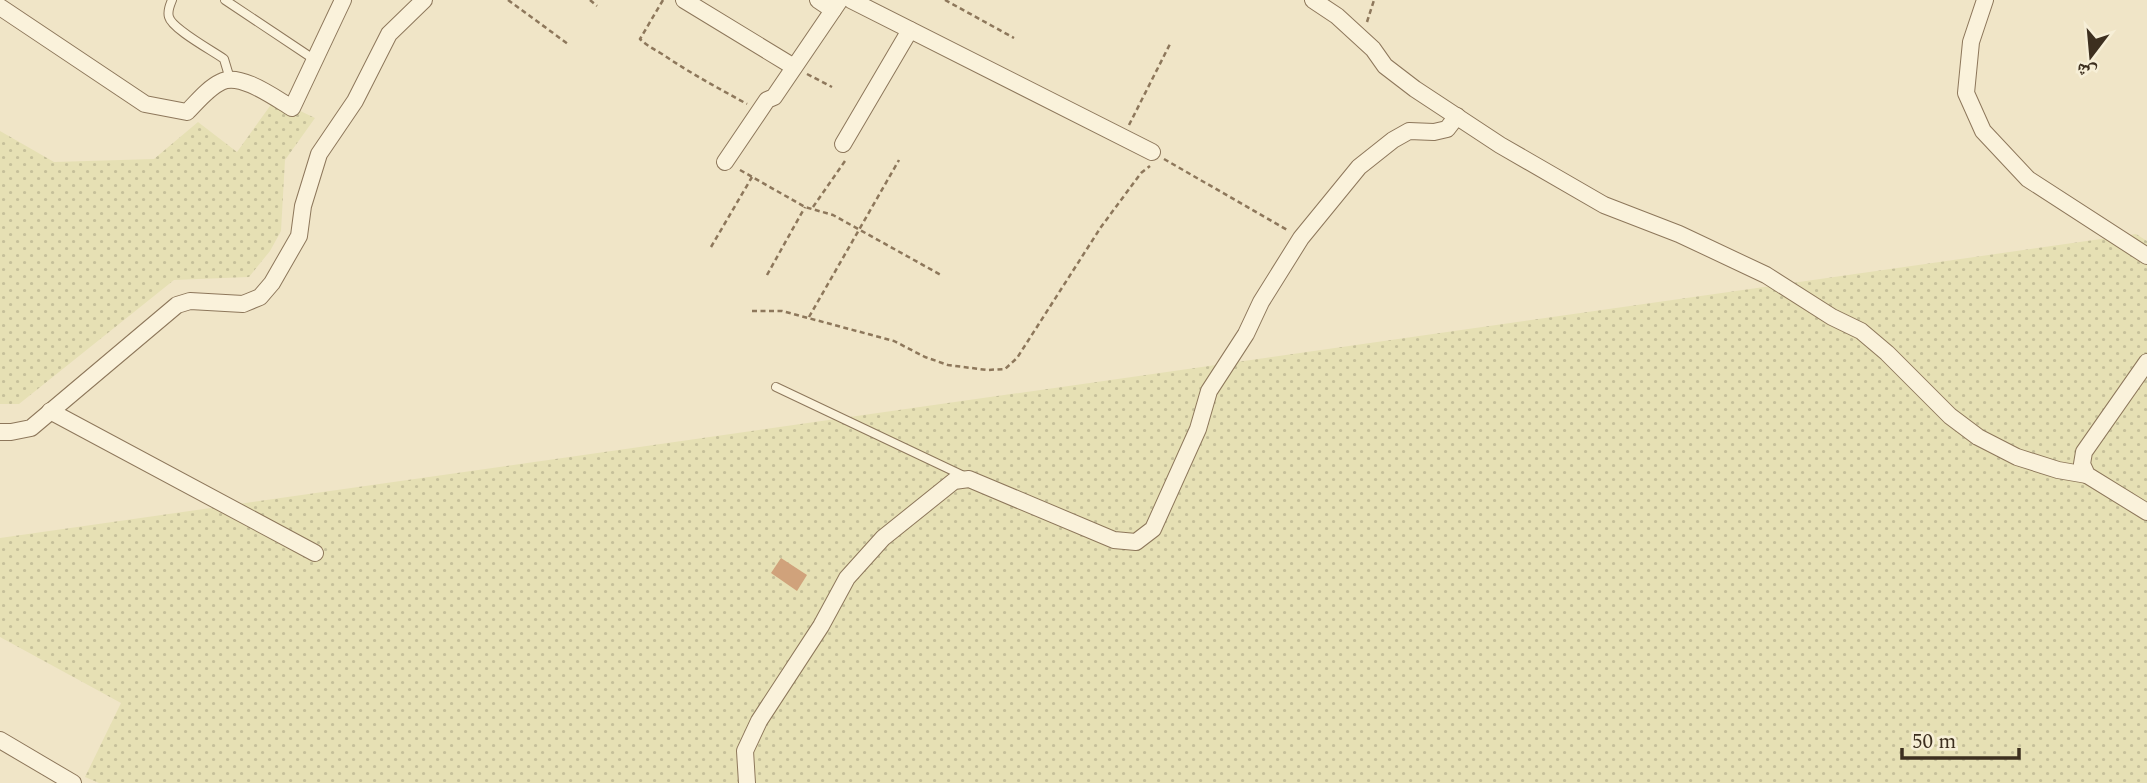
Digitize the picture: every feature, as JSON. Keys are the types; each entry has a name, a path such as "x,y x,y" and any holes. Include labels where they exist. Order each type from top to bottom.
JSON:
{"street":[{"path":"0,7 145,104 187,112 219,82 230,79 243,81 292,108 343,0"},
{"path":"0,432 31,428 177,305 190,300 243,304 260,298 272,283 299,236 303,206 320,154 355,101 389,34 424,0"},
{"path":"684,0 794,67"},
{"path":"725,162 767,100 774,97 837,5 818,0"},
{"path":"851,0 1159,156"},
{"path":"1312,0 1337,16 1373,49 1385,66 1500,145 1604,205 1724,254 1766,275 1832,317 1861,331 1950,416 1978,438 2037,464 2087,474 2147,512"},
{"path":"1984,0 1971,42 1966,93 1983,131 2028,180 2147,256"},
{"path":"843,144 910,30"},
{"path":"747,783 745,751 759,721 821,626 846,578 883,538 954,481 969,479 1114,540 1136,542 1153,529 1198,429 1209,391 1246,334 1261,302 1301,238 1359,167 1392,140 1409,131 1434,132 1447,129 1457,116"},
{"path":"2087,474 2082,464 2084,452 2147,362"},
{"path":"50,411 315,553"},
{"path":"0,740 73,783"}],"lane":[{"path":"172,0 169,19 224,59 230,79"},
{"path":"225,0 314,60"},
{"path":"776,387 969,479"}],"path":[{"path":"508,0 568,44"},
{"path":"590,0 597,6"},
{"path":"663,0 640,39 650,49 759,111"},
{"path":"945,0 1014,38"},
{"path":"1362,39 1374,0"},
{"path":"1122,137 1171,42"},
{"path":"794,67 832,88"},
{"path":"813,209 846,160 843,144"},
{"path":"752,311 782,311 809,317 894,341 948,365 987,370 1006,369 1017,358 1101,227 1141,173 1159,156 1301,238"},
{"path":"809,317 899,160"},
{"path":"725,162 805,207 833,215 942,275"},
{"path":"711,247 752,177"},
{"path":"767,275 805,207"}],"shaded area":[{"path":"275,99 315,118 285,160 281,231 270,251 249,277 174,280 19,404 0,404 0,131 54,162 154,159 198,122 237,152"},
{"path":"2136,234 2147,241 2147,783 99,783 85,777 121,703 0,637 0,538"}],"building":[{"path":"781,558 807,575 797,591 771,573"}]}
